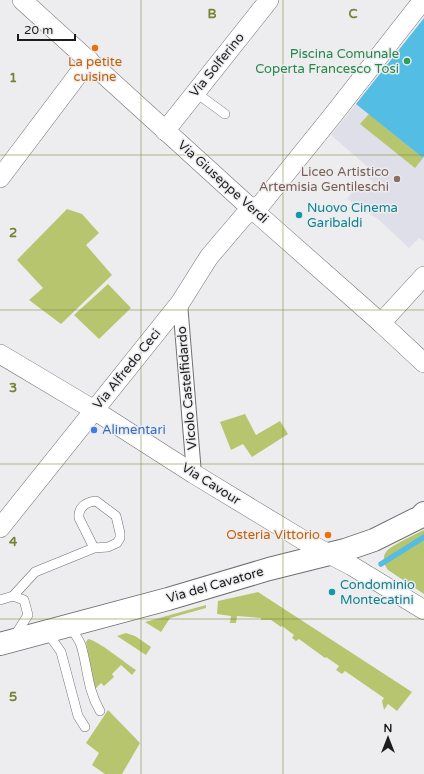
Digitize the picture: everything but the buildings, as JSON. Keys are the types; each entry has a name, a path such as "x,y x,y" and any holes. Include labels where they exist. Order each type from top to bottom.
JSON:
{"main road":[{"name":"Via del Cavatore","path":"6,643 168,599 374,540 424,513"}],"street":[{"name":"Via Giuseppe Verdi","path":"22,0 424,363"},
{"name":"Via Solferino","path":"165,130 269,0"},
{"name":"Via Alfredo Ceci","path":"3,518 94,410 180,303 209,257 243,217 262,202 333,115 423,0"},
{"path":"0,178 89,60"},
{"path":"381,323 424,276"},
{"name":"Vicolo Castelfidardo","path":"180,303 194,474"},
{"name":"Via Cavour","path":"0,354 94,410 194,474 328,554 352,566 424,610"}],"lane":[{"path":"195,92 225,114"},
{"path":"0,600 13,596 35,572 94,548 108,547 117,543 120,538 116,516 96,501 90,502 81,508 79,513 79,518 94,548"},
{"path":"6,643 28,615 24,600 13,596"},
{"path":"69,626 80,644 93,700 100,711"},
{"path":"47,632 61,652 78,716 85,727"}],"shaded area":[{"name":"Liceo Artistico Artemisia Gentileschi","path":"356,104 422,158 424,156 424,241 419,238 409,248 378,219 347,199 359,183 367,190 373,182 365,175 370,169 331,135"}],"green space":[{"path":"369,114 423,158 415,168 360,124"},
{"path":"67,209 82,214 99,233 86,245 112,275 61,324 29,300 43,288 17,260"},
{"path":"108,284 131,308 99,339 74,315"},
{"path":"245,414 256,435 280,421 288,434 252,457 243,444 231,450 220,422"},
{"path":"424,530 424,594 388,570 385,566 384,559 388,549"},
{"path":"258,592 412,692 397,711 388,704 384,710 382,701 384,698 345,671 342,674 336,670 339,666 326,657 325,658 299,639 296,641 292,638 294,635 282,626 281,627 271,620 237,616 236,623 230,623 231,616 217,614 218,601"},
{"path":"206,605 206,608 170,618 161,632 145,622"},
{"path":"126,633 135,636 151,647 146,655 117,636"},
{"path":"88,639 105,648 136,670 132,675 121,665 112,674 114,677 104,686 101,683 95,689 86,642"},
{"path":"108,710 140,743 122,774 105,774 92,765 99,753 86,743"}],"water":[{"name":"Piscina Comunale Coperta Francesco Tosi","path":"424,18 424,156 423,158 356,104"}],"waterway":[{"path":"381,564 424,537"}],"place":[{"name":"La petite cuisine","path":"95,48"},
{"name":"Piscina Comunale Coperta Francesco Tosi","path":"407,61"},
{"name":"Liceo Artistico Artemisia Gentileschi","path":"397,179"},
{"name":"Nuovo Cinema Garibaldi","path":"299,215"},
{"name":"Alimentari","path":"94,430"},
{"name":"Osteria Vittorio","path":"328,535"},
{"name":"Condominio Montecatini","path":"332,592"}]}
